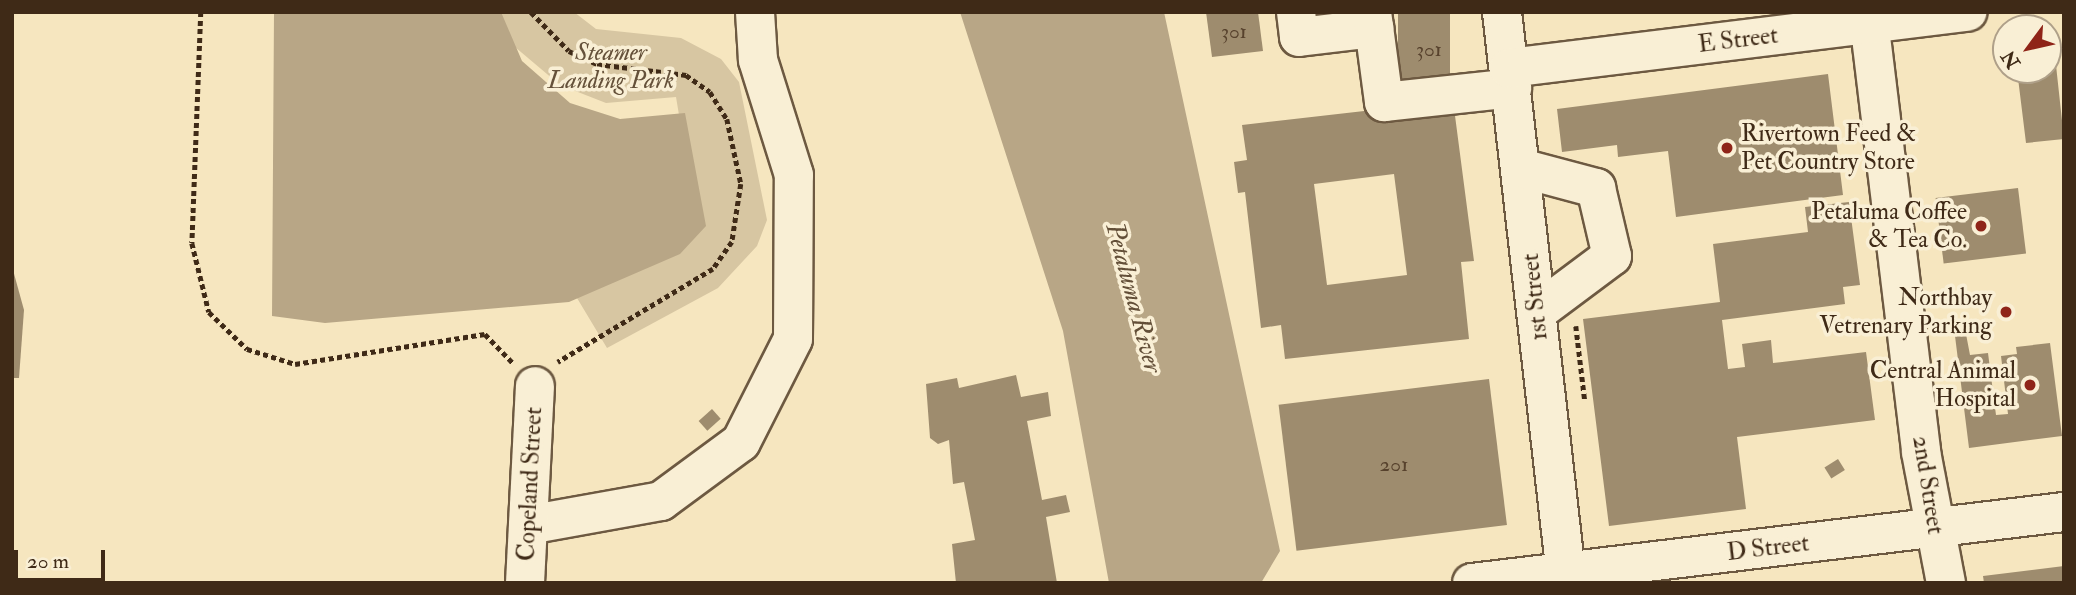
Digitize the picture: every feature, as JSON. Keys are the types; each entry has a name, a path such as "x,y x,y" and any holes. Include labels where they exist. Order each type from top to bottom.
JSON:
{"street":[{"path":"528,525 661,501 741,442 793,339 794,175 758,60 755,12"},
{"path":"1296,12 1299,37 1373,20"},
{"name":"1st Street","path":"1502,12 1567,578"},
{"name":"E Street","path":"1373,20 1384,102 1510,78 1868,18 1968,12"},
{"name":"2nd Street","path":"1868,18 1934,528 1946,583"},
{"path":"1521,168 1596,188 1612,256 1573,290 1537,312"},
{"name":"Copeland Street","path":"525,583 535,386"},
{"name":"D Street","path":"1472,583 1567,578 2064,512"}],"path":[{"path":"201,12 192,243 209,312 247,349 295,364 485,334 535,386 569,349 713,269 732,242 741,184 727,119 710,92 686,75 597,64 569,51 531,12"},
{"path":"1573,290 1585,401"}],"green space":[{"name":"Steamer Landing Park","path":"499,12 574,12 596,29 681,38 721,59 739,82 767,220 757,246 718,288 607,348 571,288 696,217 676,97 606,103 560,85 515,47"}],"water":[{"path":"274,12 501,12 522,61 570,103 620,119 685,113 706,226 680,254 569,302 325,323 272,316"},
{"name":"Petaluma River","path":"960,12 1164,12 1280,551 1261,583 1109,583 1063,331"}],"building":[{"path":"1206,12 1258,12 1263,51 1212,57"},
{"path":"1398,12 1450,12 1450,95 1398,95"},
{"name":"Rivertown Feed & Pet Country Store","path":"1828,74 1843,195 1676,217 1668,151 1618,157 1617,145 1562,152 1557,109"},
{"path":"2019,84 2058,84 2064,139 2026,143"},
{"path":"1408,106 1454,108 1474,261 1461,262 1469,339 1285,359 1281,325 1261,328 1245,192 1238,193 1234,162 1247,160 1242,125","holes":["1394,174 1407,275 1327,285 1314,184"]},
{"name":"Petaluma Coffee & Tea Co.","path":"2018,188 2026,254 1944,264 1936,198"},
{"path":"1849,202 1860,285 1843,287 1845,304 1722,320 1728,369 1745,367 1742,344 1771,340 1773,363 1866,352 1875,420 1737,437 1746,509 1609,526 1583,319 1720,302 1713,244 1808,232 1805,207"},
{"path":"13,270 24,310 19,378 12,378"},
{"name":"Central Animal Hospital","path":"1966,334 1970,355 1988,353 1996,415 2008,414 2001,356 2017,354 2016,347 2050,343 2062,436 1969,448 1955,336"},
{"path":"1016,375 1021,397 1048,392 1051,416 1027,421 1042,500 1066,495 1070,512 1046,517 1057,583 956,583 952,544 975,540 964,482 953,484 949,440 938,444 930,438 926,384 957,378 959,388"},
{"path":"1489,379 1507,525 1296,551 1279,405"},
{"path":"712,409 721,419 707,431 699,421"},
{"path":"1838,459 1845,470 1831,479 1824,467"},
{"path":"2064,566 2064,583 1984,583 1983,576"}],"place":[{"name":"Rivertown Feed & Pet Country Store","path":"1727,148"},
{"name":"Petaluma Coffee & Tea Co.","path":"1981,226"},
{"name":"Northbay Vetrenary Parking","path":"2006,312"},
{"name":"Central Animal Hospital","path":"2030,385"}]}
